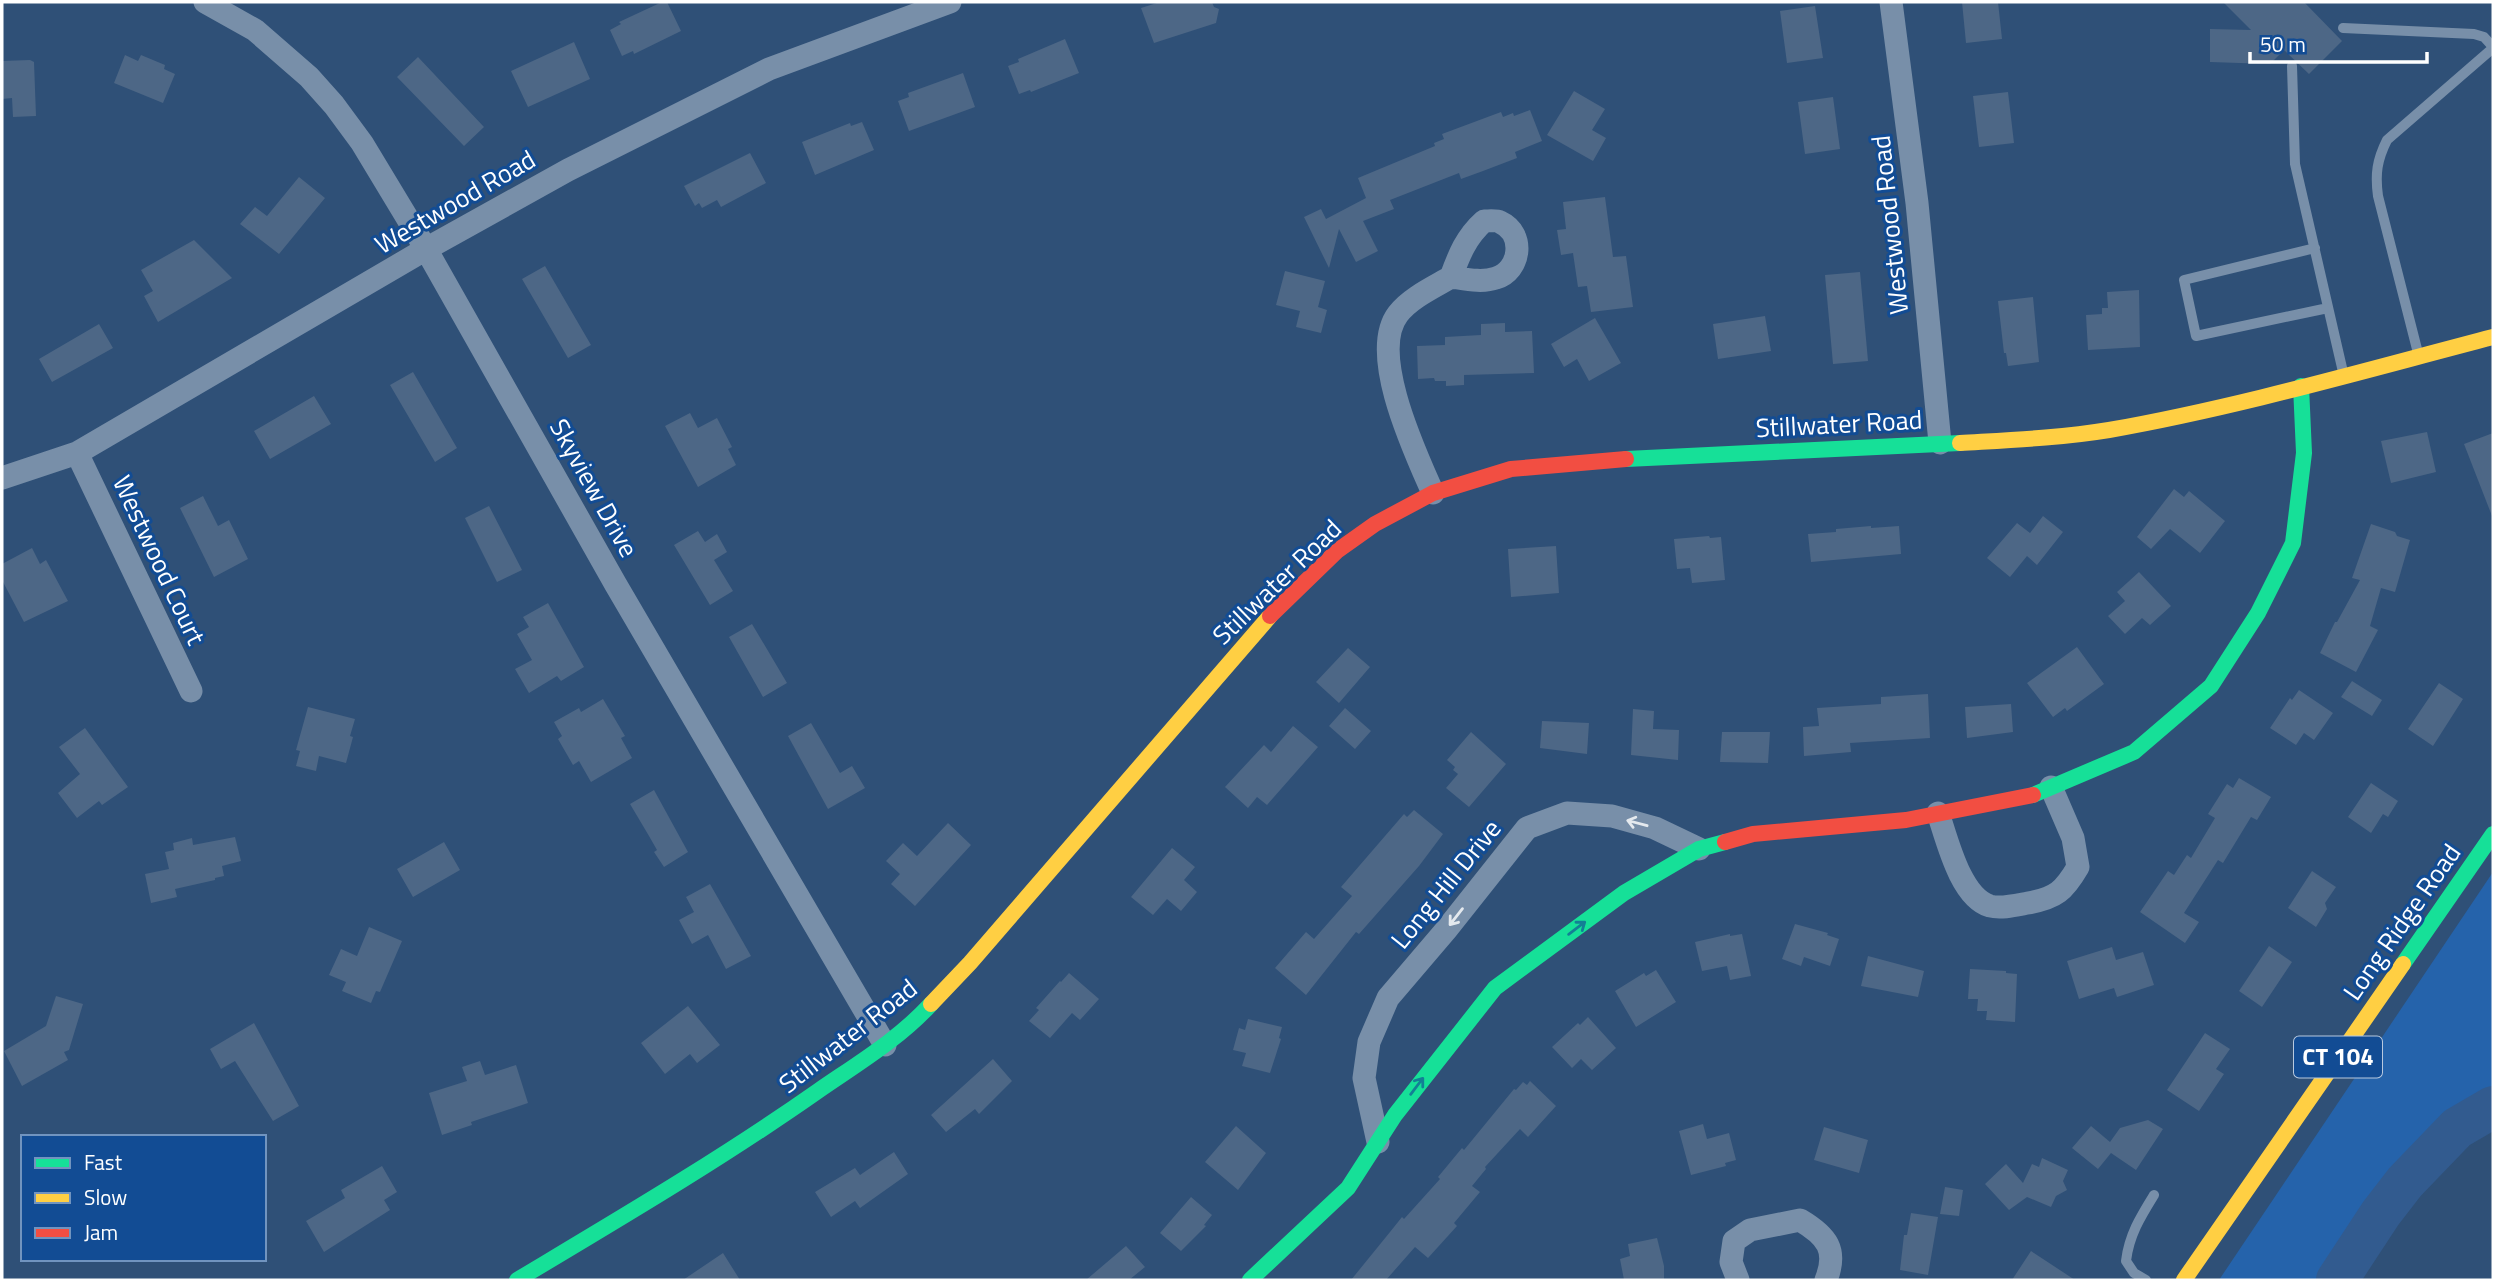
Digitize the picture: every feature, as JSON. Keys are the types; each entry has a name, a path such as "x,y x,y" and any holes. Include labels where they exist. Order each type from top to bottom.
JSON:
{"main road":[{"name":"Stillwater Road","path":"517,1280 775,1122 885,1045 920,1016 970,963 1263,623 1337,551 1375,524 1415,501 1511,469 1619,459 2015,439 2107,430 2217,408 2493,337"},
{"path":"1250,1280 1348,1188 1395,1115 1495,988 1624,892 1699,849 1753,834 1906,820 2030,796 2134,752 2211,687 2259,613 2293,543 2304,453 2301,386"},
{"name":"Long Ridge Road","path":"2184,1280 2493,834"}],"street":[{"name":"Skyview Drive","path":"205,2 255,30 309,77 362,143 426,249 616,585 885,1045"},
{"name":"Westwood Road","path":"2,478 77,453 426,249 568,170 769,69 950,2"},
{"name":"Westwood Road","path":"1891,2 1917,204 1940,443"},
{"path":"1433,493 1411,443 1390,377 1387,337 1401,310 1427,290 1451,277"},
{"name":"Westwood Court","path":"77,453 191,691"},
{"path":"1938,813 1959,875 1975,896 1990,906 2017,905 2049,899 2067,887 2078,867 2073,838 2051,787"},
{"name":"Long Hill Drive","path":"1378,1142 1364,1078 1369,1042 1388,998 1527,828 1567,813 1612,816 1655,828 1699,849"},
{"path":"1738,1280 1731,1262 1734,1241 1750,1230 1800,1220 1819,1231 1829,1245 1832,1266 1826,1280"}],"lane":[{"path":"2343,28 2474,34 2484,37 2493,47 2387,140 2378,159 2375,179 2378,197 2419,356"},
{"path":"2292,66 2295,163 2344,375"},
{"path":"2315,248 2184,280 2196,336 2328,308"},
{"path":"2146,1280 2134,1272 2126,1261 2127,1247 2154,1195"}],"shaded area":[{"path":"2493,872 2493,1091 2478,1101 2445,1134 2351,1280 2219,1280"}],"building":[{"path":"667,2 681,31 634,54 633,51 622,56 610,30 621,24 619,22"},
{"path":"1160,2 1212,2 1214,7 1219,9 1216,23 1154,43 1141,8"},
{"path":"1962,2 1998,2 2002,39 1966,43"},
{"path":"2223,2 2304,2 2342,41 2309,74 2284,50 2270,64 2210,62 2210,29 2251,30"},
{"path":"1815,6 1823,58 1787,63 1780,11"},
{"path":"1065,39 1079,73 1019,94 1008,66"},
{"path":"574,42 590,79 528,107 511,71"},
{"path":"125,55 138,61 141,55 165,65 164,69 175,74 163,103 114,83"},
{"path":"418,57 484,127 464,146 397,77"},
{"path":"2,61 34,62 36,116 13,117 12,98 2,99"},
{"path":"963,73 975,107 909,131 898,101 909,97 908,93"},
{"path":"1574,91 1605,109 1592,130 1606,138 1593,161 1547,135"},
{"path":"2008,92 2014,143 1979,147 1973,96"},
{"path":"1833,97 1840,149 1805,154 1798,102"},
{"path":"1530,110 1542,141 1515,152 1517,158 1461,179 1459,173 1390,200 1394,209 1363,221 1378,251 1356,262 1339,229 1329,268 1304,217 1321,209 1326,219 1366,198 1358,178 1435,146 1434,143 1444,139 1442,134 1501,112 1503,117"},
{"path":"862,122 874,150 815,175 802,142 850,123 851,126"},
{"path":"750,153 766,183 721,207 717,200 702,208 699,203 695,206 684,186"},
{"path":"299,177 325,198 279,254 240,224 255,207 267,216"},
{"path":"1605,197 1613,257 1626,256 1633,307 1591,312 1587,286 1578,287 1573,253 1561,255 1557,230 1566,229 1563,202"},
{"path":"194,240 232,278 158,322 144,296 153,291 141,270"},
{"path":"545,266 591,345 568,358 522,279"},
{"path":"1285,271 1325,281 1318,307 1327,310 1321,333 1296,327 1300,311 1276,305"},
{"path":"1860,272 1868,361 1833,364 1825,275"},
{"path":"2139,290 2140,347 2088,350 2086,315 2102,314 2102,308 2108,308 2107,292"},
{"path":"2033,297 2039,362 2008,366 1998,301"},
{"path":"1765,316 1771,351 1718,359 1713,324"},
{"path":"1595,318 1621,363 1589,381 1577,359 1564,367 1551,344"},
{"path":"1505,323 1505,332 1532,331 1534,373 1464,375 1464,385 1446,386 1446,381 1435,381 1434,378 1418,379 1417,346 1445,345 1445,337 1481,335 1481,324"},
{"path":"99,324 113,348 52,382 39,359"},
{"path":"413,372 457,448 435,462 390,385"},
{"path":"314,396 331,424 270,459 254,431"},
{"path":"690,413 698,428 717,418 732,447 728,449 736,465 698,487 665,426"},
{"path":"2427,432 2436,472 2391,483 2381,441"},
{"path":"2493,433 2493,516 2492,516 2464,444"},
{"path":"2174,489 2184,497 2189,491 2225,521 2200,553 2170,529 2151,549 2137,537"},
{"path":"203,496 218,526 229,520 248,559 214,577 180,508"},
{"path":"489,506 522,570 497,582 465,518"},
{"path":"2043,516 2063,532 2037,565 2027,556 2010,577 1987,558 2017,523 2030,533"},
{"path":"2371,524 2410,540 2395,592 2381,588 2370,626 2378,630 2356,672 2320,653 2360,580 2352,578"},
{"path":"1871,526 1899,526 1901,554 1811,562 1808,534"},
{"path":"698,531 705,542 717,534 727,552 714,560 733,591 710,605 674,545"},
{"path":"1721,537 1725,580 1692,583 1690,568 1677,569 1674,539"},
{"path":"1556,546 1559,593 1511,597 1508,549"},
{"path":"32,548 40,564 46,560 68,601 24,622 2,580 2,564"},
{"path":"2139,572 2171,606 2150,625 2142,618 2125,634 2108,616 2125,601 2117,592"},
{"path":"548,603 584,667 561,681 557,676 529,693 515,669 532,660 517,634 529,627 523,617"},
{"path":"752,624 787,683 763,697 729,637"},
{"path":"2077,647 2104,684 2067,711 2065,708 2053,717 2027,683"},
{"path":"1348,648 1370,667 1339,703 1316,682"},
{"path":"2352,681 2382,700 2372,716 2341,697"},
{"path":"2439,683 2463,699 2433,746 2408,729"},
{"path":"2299,690 2333,713 2314,740 2304,733 2296,745 2270,728 2290,698 2292,700"},
{"path":"1928,694 1930,738 1850,743 1851,752 1804,756 1803,727 1819,726 1817,708 1881,704 1881,697"},
{"path":"603,699 625,736 621,738 632,758 591,782 579,761 573,765 558,739 562,736 554,722 579,708 581,712"},
{"path":"2011,704 2013,732 1967,738 1965,707"},
{"path":"308,707 355,719 346,763 319,756 316,771 296,766 300,751 296,750"},
{"path":"1345,708 1371,731 1355,749 1329,726"},
{"path":"1633,709 1654,711 1653,729 1679,730 1678,760 1631,755"},
{"path":"1542,721 1589,723 1587,754 1540,748"},
{"path":"811,723 840,773 852,766 865,788 828,809 788,736"},
{"path":"1293,726 1318,747 1267,805 1257,797 1248,808 1225,787 1264,745 1271,752"},
{"path":"85,728 128,787 102,805 99,801 77,818 58,793 80,774 59,747"},
{"path":"1471,732 1506,764 1469,807 1446,788 1458,774 1447,760"},
{"path":"1722,732 1770,732 1768,763 1720,762"},
{"path":"2239,778 2271,797 2257,820 2251,817 2223,863 2218,860 2184,913 2199,922 2185,943 2140,912 2168,871 2174,875 2187,855 2191,858 2215,818 2208,814 2227,784 2233,788"},
{"path":"2371,783 2398,801 2388,817 2383,814 2371,833 2348,817"},
{"path":"654,790 688,852 664,867 630,804"},
{"path":"1414,810 1443,834 1419,866 1359,934 1356,932 1306,995 1275,968 1306,932 1314,939 1352,896 1341,887 1404,814 1407,817"},
{"path":"948,823 971,845 915,906 891,884 900,874 886,861 903,843 917,856"},
{"path":"235,837 241,861 222,866 224,876 175,889 177,897 151,903 145,874 169,869 165,852 174,850 173,843 192,838 193,845"},
{"path":"444,842 460,870 413,897 397,869"},
{"path":"1172,848 1195,867 1184,880 1197,892 1181,911 1167,899 1153,915 1131,897"},
{"path":"2312,871 2336,887 2325,903 2327,909 2316,927 2288,908"},
{"path":"710,884 751,956 726,969 708,935 692,944 679,920 694,912 686,897"},
{"path":"1795,924 1828,933 1827,935 1839,939 1830,966 1804,957 1801,966 1782,959"},
{"path":"369,927 402,941 380,992 376,991 371,1003 342,991 346,982 329,975 341,949 357,956"},
{"path":"1742,934 1751,976 1730,980 1727,966 1702,971 1695,942"},
{"path":"2269,946 2292,962 2262,1007 2239,991"},
{"path":"2112,947 2116,960 2143,952 2154,985 2117,997 2114,988 2079,999 2067,961"},
{"path":"1868,956 1924,971 1918,997 1861,986"},
{"path":"1970,969 2017,974 2015,1022 1986,1020 1987,1011 1977,1011 1978,999 1968,999"},
{"path":"1656,970 1676,1002 1636,1027 1615,991 1644,973 1646,976"},
{"path":"1069,973 1099,999 1080,1020 1072,1013 1050,1038 1029,1021 1039,1010 1036,1008"},
{"path":"56,996 83,1004 69,1050 64,1052 68,1060 22,1086 4,1051 46,1026"},
{"path":"688,1006 720,1045 697,1063 690,1054 665,1074 641,1043"},
{"path":"1588,1017 1616,1048 1592,1070 1581,1059 1572,1068 1552,1047"},
{"path":"1248,1019 1282,1027 1270,1073 1242,1066 1246,1053 1233,1050 1239,1028 1245,1030"},
{"path":"254,1023 299,1106 273,1121 235,1061 221,1069 210,1049"},
{"path":"2205,1033 2230,1049 2216,1069 2224,1074 2199,1111 2167,1090"},
{"path":"993,1059 1012,1081 979,1114 975,1109 946,1132 931,1115"},
{"path":"480,1061 485,1075 516,1065 528,1103 442,1135 429,1093 467,1081 462,1067"},
{"path":"1530,1081 1556,1106 1528,1137 1520,1129 1485,1167 1472,1186 1480,1192 1454,1223 1457,1226 1428,1258 1415,1247 1386,1280 1351,1280 1402,1217 1404,1219 1440,1179 1438,1177 1514,1089 1523,1082 1527,1085"},
{"path":"2148,1120 2163,1129 2136,1170 2111,1153 2098,1169 2072,1148 2091,1126 2110,1142 2120,1128"},
{"path":"1703,1124 1707,1139 1729,1133 1736,1160 1725,1163 1726,1166 1691,1175 1679,1131"},
{"path":"1236,1126 1266,1153 1238,1190 1205,1162"},
{"path":"1824,1127 1868,1140 1859,1173 1814,1160"},
{"path":"894,1152 908,1174 860,1208 855,1201 831,1217 815,1192 855,1168 860,1175"},
{"path":"2042,1158 2068,1170 2063,1181 2067,1190 2056,1196 2051,1207 2027,1197 2009,1210 1985,1184 2006,1164 2023,1183 2032,1164 2039,1167"},
{"path":"382,1166 397,1192 384,1200 390,1210 324,1252 306,1221 345,1198 341,1190"},
{"path":"1945,1187 1963,1190 1959,1216 1940,1214"},
{"path":"1191,1197 1212,1215 1204,1225 1206,1226 1181,1251 1160,1233"},
{"path":"1911,1213 1938,1217 1928,1275 1900,1270 1904,1235 1907,1235"},
{"path":"1657,1238 1664,1266 1664,1280 1624,1280 1620,1259 1630,1256 1628,1244"},
{"path":"1126,1246 1145,1267 1129,1280 1086,1280"},
{"path":"2031,1251 2075,1280 2012,1280"},
{"path":"723,1253 740,1280 683,1280"}],"waterway":[{"path":"2337,1280 2405,1182 2457,1128 2493,1107"}],"traffic: fast":[{"path":"2033,795 2134,752 2211,686 2258,613 2293,543 2304,453 2301,386"},
{"path":"1626,459 1960,443"},
{"path":"2403,964 2493,834"},
{"path":"1250,1280 1348,1188 1395,1115 1495,988 1624,893 1699,849 1725,842"},
{"path":"517,1280 744,1141 891,1040 931,1004"}],"traffic: slow":[{"path":"1960,443 2072,435 2158,421 2493,337"},
{"path":"931,1004 970,963 1270,616"},
{"path":"2184,1280 2403,964"}],"traffic: jam":[{"path":"1270,616 1337,551 1375,524 1433,493 1511,469 1626,459"},
{"path":"1725,842 1753,834 1906,820 2033,795"}]}
